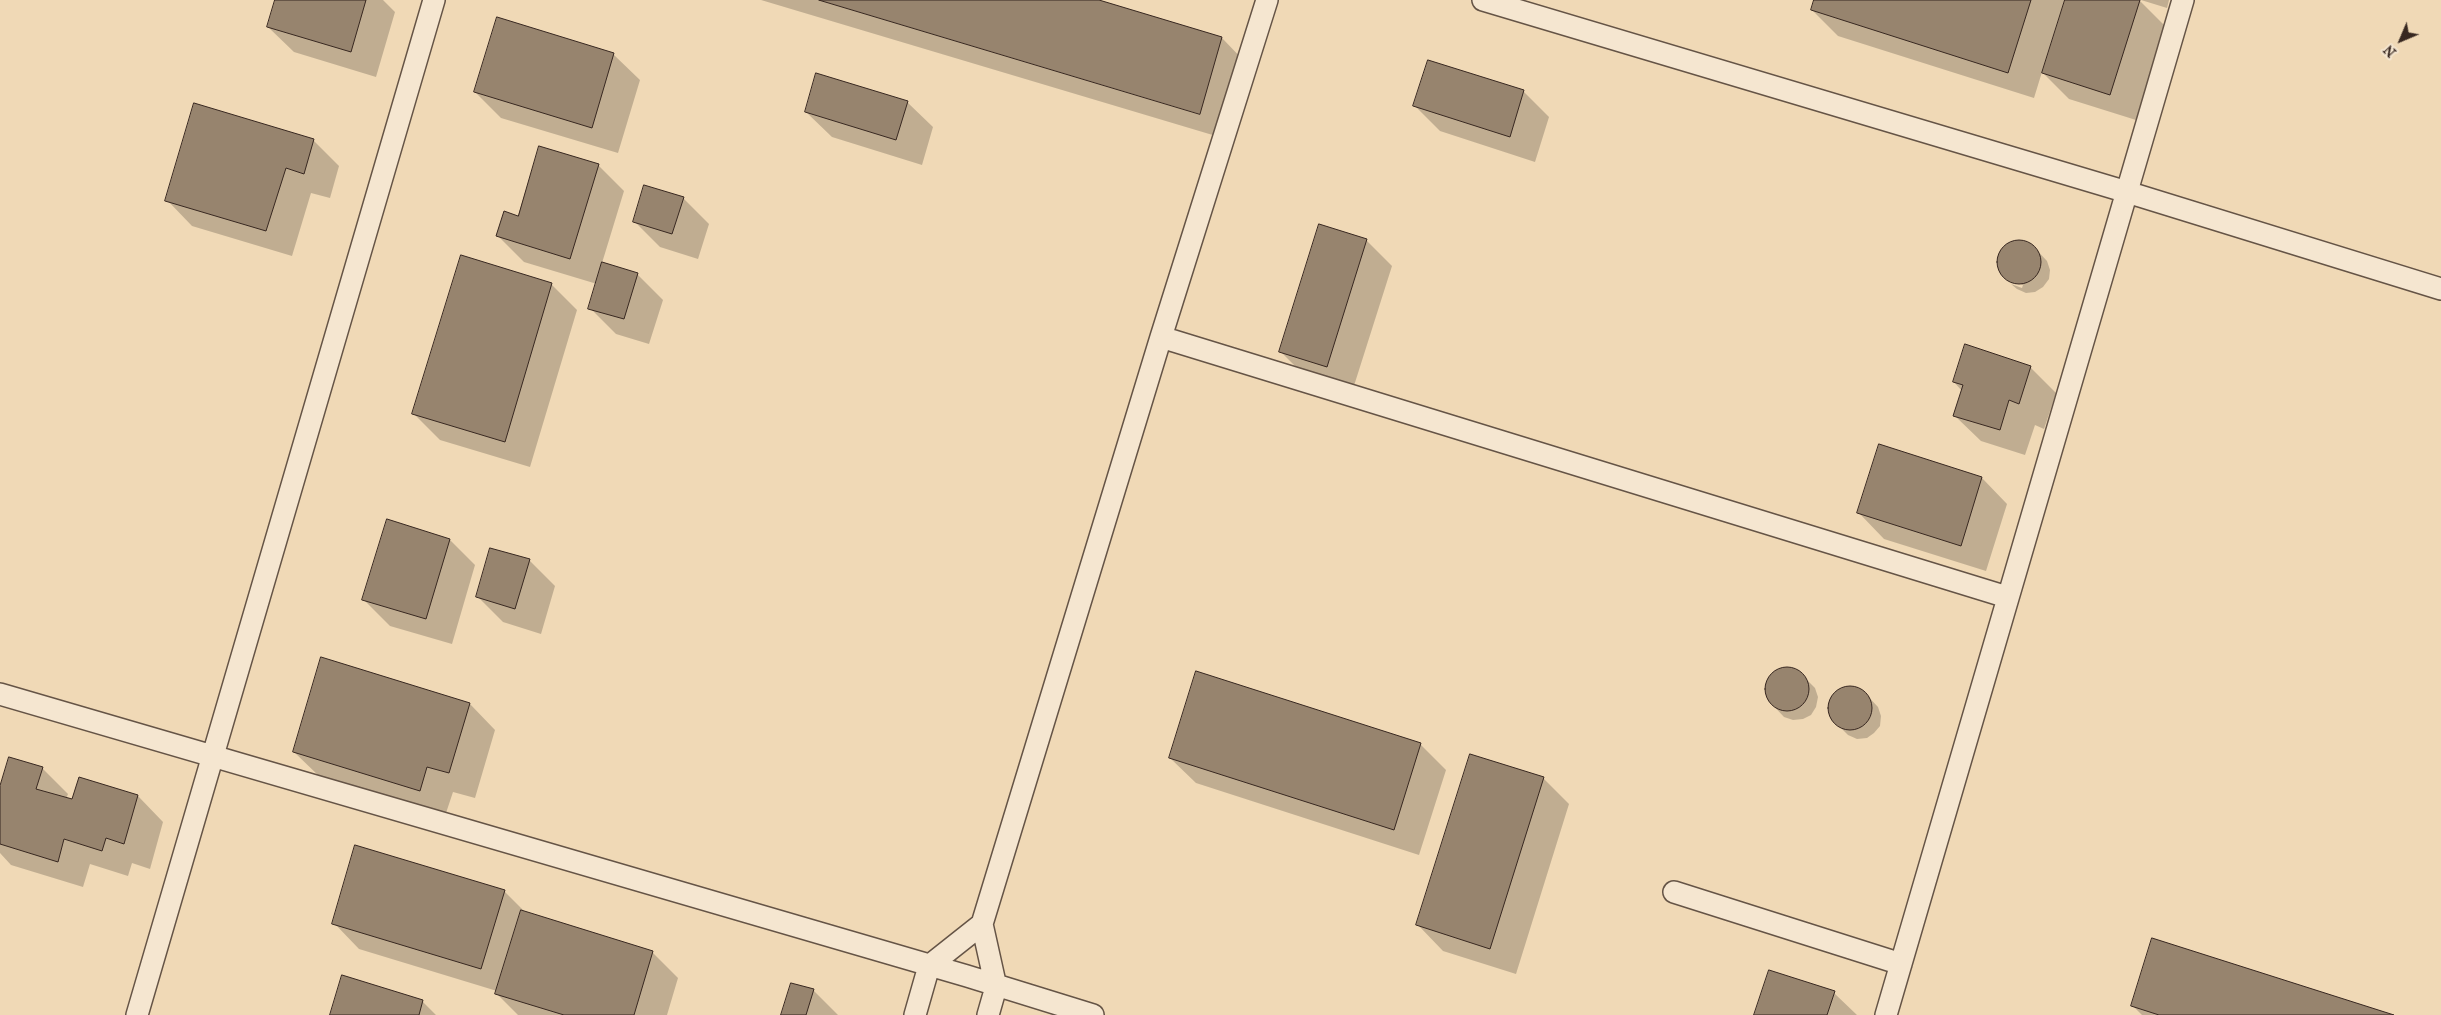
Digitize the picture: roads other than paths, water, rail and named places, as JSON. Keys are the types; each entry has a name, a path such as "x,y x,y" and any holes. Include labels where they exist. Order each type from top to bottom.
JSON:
{"lane":[{"path":"137,1015 434,0"},
{"path":"988,1015 996,987 982,924 1161,337 1267,0"},
{"path":"1483,0 2127,192 2441,289"},
{"path":"1886,1015 2183,0"},
{"path":"1161,337 2007,597"},
{"path":"0,694 967,976 996,987 1093,1015"},
{"path":"1674,892 1901,964"},
{"path":"915,1015 929,966 982,924"}]}
